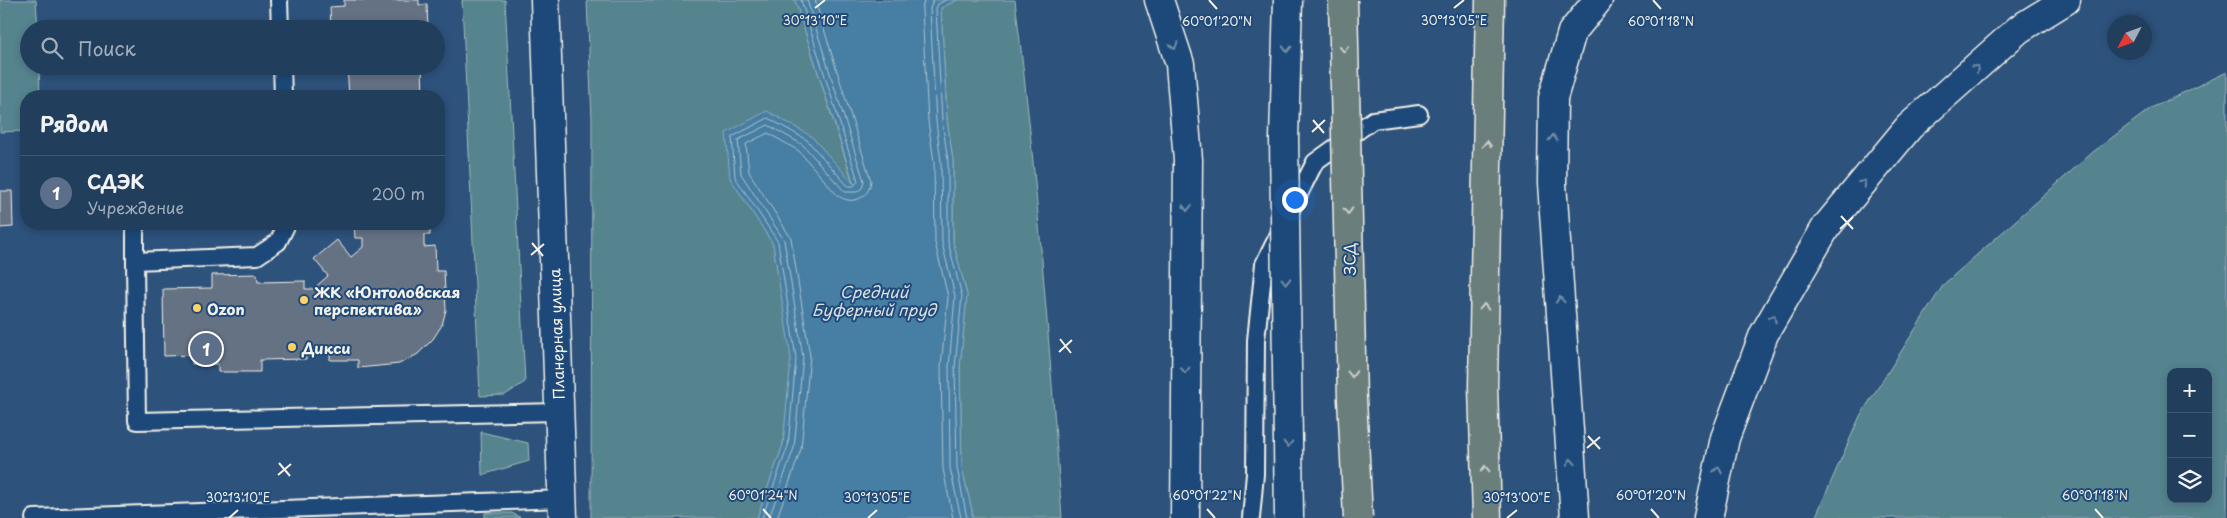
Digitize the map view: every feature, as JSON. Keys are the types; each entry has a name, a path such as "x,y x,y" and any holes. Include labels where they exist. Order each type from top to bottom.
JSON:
{"highway":[{"name":"ЗСД","path":"1343,0 1352,399 1358,518"},
{"path":"1487,518 1483,386 1490,0"}],"main road":[{"name":"Планерная улица","path":"545,0 562,508"},
{"path":"1159,0 1180,64 1188,160 1185,518"},
{"path":"1288,0 1284,139 1289,518"},
{"path":"1574,514 1552,183 1553,98 1572,32 1598,0"},
{"path":"1708,518 1725,438 1764,334 1826,227 1910,127 2019,29 2066,0"}],"lane":[{"path":"279,0 280,20"},
{"path":"283,75 284,90"},
{"path":"1251,518 1254,474 1256,340 1264,264 1315,162 1373,120 1419,114"},
{"path":"135,230 136,421 559,412"},
{"path":"136,261 257,256 278,242 284,230"},
{"path":"34,518 562,508"}],"green space":[{"path":"0,0 36,0 37,20 20,20 20,75 39,75 40,90 20,90 20,131 0,132"},
{"path":"462,0 505,0 525,382 505,395 480,396"},
{"path":"587,0 795,0 854,186 811,136 730,178 773,244 792,358 783,445 757,518 591,518 592,121"},
{"path":"957,0 1015,0 1036,194 1062,518 972,518 962,468 960,367 967,295 953,242 953,161 947,119 941,8"},
{"path":"2227,72 2227,518 1815,518 1860,416 1944,284 2093,152 2151,108"},
{"path":"481,432 528,443 529,461 482,475"},
{"path":"485,513 512,513 521,518 485,518"}],"water":[{"name":"Средний Буферный пруд","path":"795,0 957,0 941,8 947,119 953,161 953,242 967,295 960,367 962,468 972,518 757,518 783,445 791,358 773,244 730,178 726,133 767,111 811,136 854,184"}],"building":[{"path":"344,0 419,0 419,5 427,4 428,20 331,20 330,7 344,6"},
{"path":"348,75 422,75 423,90 349,90"},
{"path":"0,191 12,191 13,227 0,228"},
{"name":"ЖК «Юнтоловская перспектива»","path":"354,230 430,230 430,235 424,235 424,247 435,246 436,271 444,271 446,310 442,325 433,339 418,354 399,364 358,368 358,360 330,360 330,351 306,351 306,359 260,360 260,372 218,372 218,364 192,364 193,355 164,356 163,289 212,288 212,275 257,274 258,282 305,281 305,289 313,289 328,276 314,259 337,240 351,257 363,247 363,238 355,238"}],"place":[{"name":"ЖК «Юнтоловская перспектива»","path":"304,300"},
{"name":"Ozon","path":"197,308"},
{"name":"Дикси","path":"292,347"},
{"name":"СДЭК","path":"206,349"}]}
